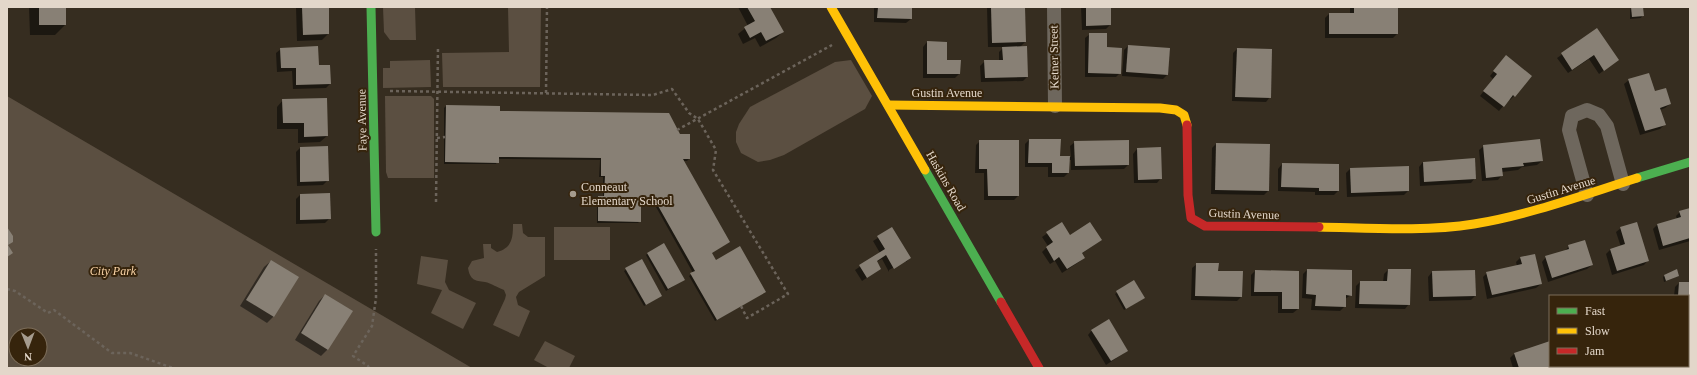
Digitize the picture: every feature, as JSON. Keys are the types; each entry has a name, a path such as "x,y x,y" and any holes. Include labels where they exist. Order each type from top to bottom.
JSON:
{"street":[{"name":"Faye Avenue","path":"372,7 376,232"},
{"name":"Haskins Road","path":"831,7 1039,368"},
{"name":"Ketner Street","path":"1054,7 1055,106"},
{"name":"Gustin Avenue","path":"888,105 1055,106 1160,108 1176,110 1184,115 1187,126 1188,195 1191,218 1205,226 1438,228 1473,224 1518,215 1623,184 1690,162"},
{"path":"1587,195 1569,130 1572,116 1587,110 1599,115 1607,126 1623,184"}],"path":[{"path":"546,93 547,7"},
{"path":"678,130 832,45"},
{"path":"436,202 438,46"},
{"path":"373,91 653,95 672,89 689,113 698,119 716,150 713,170 788,294 747,318 741,306"},
{"path":"437,138 446,137"},
{"path":"369,368 353,356 372,326 376,298 376,232"},
{"path":"7,289 15,290 48,313 54,310 112,354 130,353 173,368"}],"green space":[{"path":"383,7 415,7 416,40 390,40 384,32"},
{"path":"508,7 541,7 540,87 443,87 442,53 509,52"},
{"path":"430,60 431,87 383,88 383,68 390,68 390,61"},
{"path":"851,60 872,96 865,109 784,155 770,160 758,162 741,153 736,142 736,132 739,124 750,107 835,62"},
{"name":"City Park","path":"7,96 472,368 7,368"},
{"path":"385,96 431,96 434,99 434,178 388,178 386,172"},
{"path":"513,224 522,224 523,233 528,237 545,237 545,276 519,292 516,297 518,305 530,311 519,337 493,325 505,299 506,295 504,290 490,283 474,279 470,275 468,268 472,261 484,258 483,244 491,244 491,248 497,252 506,248 511,242"},
{"path":"554,227 610,227 610,260 554,260"},
{"path":"421,256 448,260 445,282 449,290 476,303 463,329 431,313 442,290 417,284"},
{"path":"545,341 575,356 569,368 549,368 534,360"}],"building":[{"path":"39,7 66,7 66,25 39,25"},
{"path":"302,7 329,7 329,34 303,35"},
{"path":"747,7 770,7 784,32 766,41 761,32 750,38 744,27 755,21"},
{"path":"878,7 912,7 912,19 877,18"},
{"path":"991,7 1025,7 1026,42 992,43"},
{"path":"1086,7 1111,7 1111,25 1086,26"},
{"path":"1354,7 1398,7 1398,34 1329,34 1329,13 1354,13"},
{"path":"1631,7 1643,7 1644,16 1632,17"},
{"path":"1597,28 1619,60 1604,71 1594,55 1572,70 1561,53"},
{"path":"1089,33 1107,33 1107,47 1122,48 1121,74 1088,73"},
{"path":"927,41 947,42 947,60 961,60 960,74 927,74"},
{"path":"1128,45 1170,48 1168,75 1126,72"},
{"path":"318,46 319,65 330,65 331,84 296,85 296,68 281,68 280,48"},
{"path":"1027,46 1028,77 985,78 984,60 1003,60 1002,47"},
{"path":"1237,48 1272,49 1271,98 1235,97"},
{"path":"1506,55 1532,76 1515,97 1513,95 1504,107 1483,91 1497,74 1493,71"},
{"path":"1649,73 1655,91 1666,88 1671,104 1660,108 1666,125 1645,131 1628,79"},
{"path":"327,98 328,136 304,137 304,123 283,123 282,99"},
{"path":"446,105 500,106 500,111 669,113 680,134 690,134 690,159 683,159 730,242 712,253 716,260 740,246 766,292 717,320 690,273 695,271 653,197 641,203 641,222 598,221 598,196 604,196 605,176 601,176 601,158 499,157 499,163 445,162"},
{"path":"1029,139 1061,139 1060,156 1070,156 1069,173 1052,173 1052,163 1028,163"},
{"path":"1540,139 1543,161 1523,163 1524,166 1502,168 1503,176 1486,178 1483,145"},
{"path":"979,140 1019,140 1019,196 988,196 987,169 979,169"},
{"path":"1129,140 1129,165 1075,166 1074,141"},
{"path":"1216,143 1270,144 1269,191 1215,190"},
{"path":"328,146 329,181 300,182 300,147"},
{"path":"1161,147 1162,179 1138,180 1137,148"},
{"path":"1475,158 1476,179 1424,182 1423,162"},
{"path":"1282,163 1339,164 1339,191 1319,191 1319,188 1281,187"},
{"path":"1409,166 1409,191 1351,193 1350,168"},
{"path":"330,193 331,219 300,220 300,194"},
{"path":"1690,208 1690,238 1663,246 1657,224 1681,217 1679,211"},
{"path":"1062,222 1070,235 1090,222 1102,240 1082,253 1085,258 1067,269 1059,257 1054,261 1046,247 1053,242 1046,232"},
{"path":"1637,222 1649,261 1617,271 1610,249 1625,244 1620,227"},
{"path":"7,227 13,236 13,242 8,245 13,253 7,257"},
{"path":"892,227 911,258 894,269 886,255 877,261 881,269 867,278 859,265 885,249 877,236"},
{"path":"1585,240 1593,265 1552,278 1545,256 1569,249 1568,245"},
{"path":"664,243 685,280 668,289 647,253"},
{"path":"1535,254 1542,284 1492,295 1486,272 1522,264 1520,257"},
{"path":"642,259 662,296 646,305 625,268"},
{"path":"271,260 299,277 274,317 246,300"},
{"path":"1196,263 1219,263 1218,271 1243,271 1242,297 1195,296"},
{"path":"1307,269 1352,270 1352,296 1346,295 1346,307 1315,306 1316,295 1306,294"},
{"path":"1388,269 1411,269 1410,305 1359,304 1360,281 1387,281"},
{"path":"1677,269 1679,276 1666,281 1664,275"},
{"path":"1255,270 1299,271 1299,309 1282,309 1282,292 1254,292"},
{"path":"1475,270 1476,296 1433,297 1432,271"},
{"path":"1134,280 1145,298 1126,309 1116,291"},
{"path":"1679,282 1690,282 1690,324 1689,295 1678,295"},
{"path":"325,294 353,311 328,350 301,333"},
{"path":"1109,319 1128,351 1111,361 1091,330"},
{"path":"1549,341 1549,367 1562,367 1519,368 1514,353"},
{"path":"1574,367 1602,368 1574,368"}],"traffic: fast":[{"path":"371,7 376,232"},
{"path":"1637,178 1690,162"},
{"path":"925,170 1001,302"}],"traffic: slow":[{"path":"831,7 925,170"},
{"path":"888,105 1160,108 1176,110 1184,115 1187,125"},
{"path":"1319,227 1416,229 1474,224 1536,210 1637,178"}],"traffic: jam":[{"path":"1187,125 1188,195 1191,218 1205,226 1319,227"},
{"path":"1001,302 1039,368"}],"place":[{"name":"Conneaut Elementary School","path":"573,194"}]}
